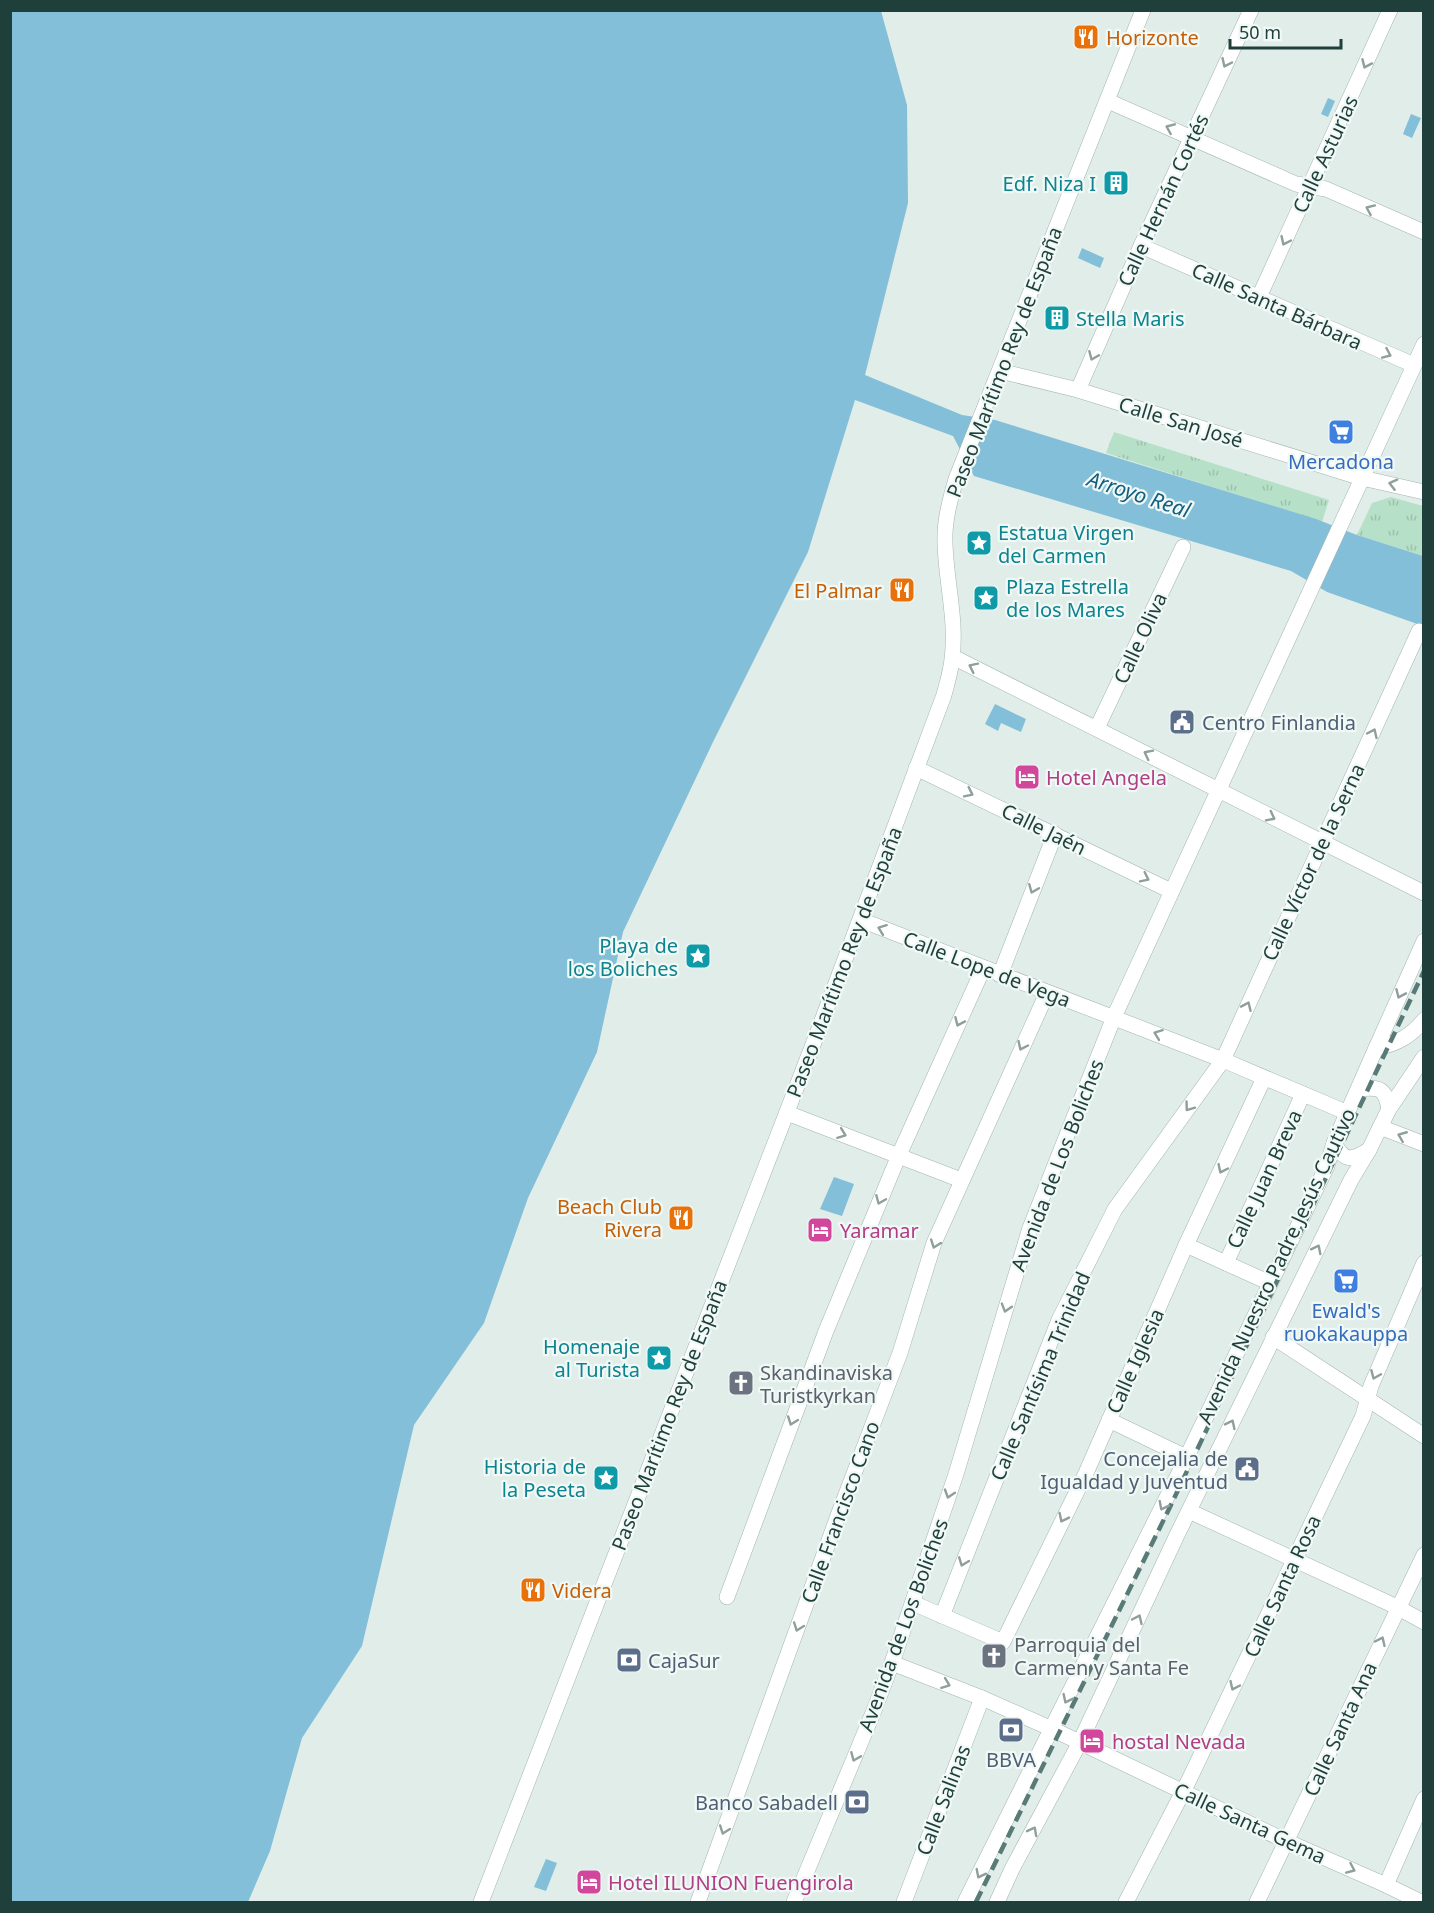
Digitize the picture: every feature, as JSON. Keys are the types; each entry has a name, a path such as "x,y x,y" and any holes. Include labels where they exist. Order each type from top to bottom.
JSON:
{"street":[{"name":"Paseo Marítimo Rey de España","path":"481,1902 787,1113 944,695 953,657 953,620 945,542 947,509 956,479 985,405 1143,10"},
{"name":"Calle Hernán Cortés","path":"1078,390 1141,246 1251,10"},
{"name":"Calle Asturias","path":"1259,297 1390,10"},
{"path":"1108,101 1296,184 1326,189 1424,232"},
{"name":"Calle Santa Bárbara","path":"1141,246 1414,365"},
{"name":"Avenida de Los Boliches","path":"794,1902 892,1663 956,1474 1030,1228 1114,1017 1344,513 1424,344"},
{"name":"Calle San José","path":"1000,371 1078,390 1362,478 1424,492"},
{"name":"Calle Oliva","path":"1097,728 1183,547"},
{"name":"Calle Víctor de la Serna","path":"1223,1060 1421,632"},
{"path":"953,657 1424,893"},
{"name":"Calle Jaén","path":"916,768 1171,891"},
{"path":"1000,975 1055,834"},
{"name":"Calle Lope de Vega","path":"861,920 1223,1060 1347,1113"},
{"name":"Avenida Nuestro Padre Jesús Cautivo","path":"965,1902 1052,1730 1327,1166 1334,1143 1424,940"},
{"path":"727,1597 826,1331 899,1155 983,969"},
{"name":"Calle Francisco Cano","path":"698,1902 835,1524 900,1353 934,1243 1047,993"},
{"path":"1376,1048 1389,1046 1412,1034 1424,1020"},
{"name":"Avenida Nuestro Padre Jesús Cautivo","path":"997,1902 1012,1869 1080,1742 1189,1511 1351,1180 1389,1109 1424,1057"},
{"name":"Calle Santísima Trinidad","path":"942,1616 1059,1320 1115,1209 1223,1060"},
{"name":"Calle Iglesia","path":"942,1616 1003,1642 1086,1473 1186,1245 1264,1078"},
{"path":"1359,1089 1380,1090 1386,1096 1389,1109"},
{"name":"Calle Juan Breva","path":"1230,1265 1303,1095"},
{"path":"787,1113 961,1180"},
{"path":"1380,1126 1424,1144"},
{"path":"1334,1143 1346,1158 1355,1159 1369,1150"},
{"path":"1186,1245 1270,1283"},
{"name":"Calle Santa Rosa","path":"1126,1902 1184,1792 1363,1416 1367,1399 1424,1263"},
{"path":"1273,1337 1424,1436"},
{"path":"1108,1420 1186,1457"},
{"path":"1189,1511 1397,1607 1424,1622"},
{"name":"Calle Santa Ana","path":"1257,1902 1424,1555"},
{"path":"913,1603 942,1616"},
{"name":"Calle Santa Gema","path":"892,1663 982,1698 1080,1742 1286,1841 1421,1902"},
{"name":"Calle Salinas","path":"904,1902 982,1698"},
{"path":"1386,1885 1424,1799"}],"green space":[{"path":"1114,432 1329,500 1322,522 1106,453"},
{"path":"1391,497 1423,506 1423,556 1357,535 1372,503"}],"water":[{"name":"Arroyo Real","path":"11,11 881,11 907,105 908,203 865,375 962,415 995,420 1316,519 1423,556 1423,626 1327,592 1291,571 974,476 953,436 855,400 808,552 713,742 623,932 597,1052 528,1198 484,1323 414,1425 362,1646 302,1738 270,1851 248,1902 11,1902"},
{"path":"1328,98 1335,101 1328,117 1321,114"},
{"path":"1411,114 1421,118 1412,138 1403,134"},
{"path":"1082,248 1104,258 1100,268 1078,258"},
{"path":"995,704 1026,719 1021,732 1001,723 998,731 985,724"},
{"path":"834,1177 854,1184 842,1216 820,1209"},
{"path":"546,1859 557,1863 546,1891 534,1887"}],"railway":[{"path":"976,1902 1169,1509 1424,971"}],"place":[{"name":"Horizonte","path":"1086,37"},
{"name":"Edf. Niza I","path":"1116,183"},
{"name":"Stella Maris","path":"1057,318"},
{"name":"Mercadona","path":"1341,432"},
{"name":"Estatua Virgen del Carmen","path":"979,543"},
{"name":"El Palmar","path":"902,590"},
{"name":"Plaza Estrella de los Mares","path":"986,598"},
{"name":"Centro Finlandia","path":"1182,722"},
{"name":"Hotel Angela","path":"1027,777"},
{"name":"Playa de los Boliches","path":"698,956"},
{"name":"Beach Club Rivera","path":"681,1218"},
{"name":"Yaramar","path":"820,1230"},
{"name":"Ewald's ruokakauppa","path":"1346,1281"},
{"name":"Homenaje al Turista","path":"659,1358"},
{"name":"Skandinaviska Turistkyrkan","path":"741,1383"},
{"name":"Concejalia de Igualdad y Juventud","path":"1247,1469"},
{"name":"Historia de la Peseta","path":"606,1478"},
{"name":"Videra","path":"533,1590"},
{"name":"Parroquia del Carmen y Santa Fe","path":"994,1656"},
{"name":"CajaSur","path":"629,1660"},
{"name":"BBVA","path":"1011,1730"},
{"name":"hostal Nevada","path":"1092,1741"},
{"name":"Banco Sabadell","path":"857,1802"},
{"name":"Hotel ILUNION Fuengirola","path":"589,1882"}]}
